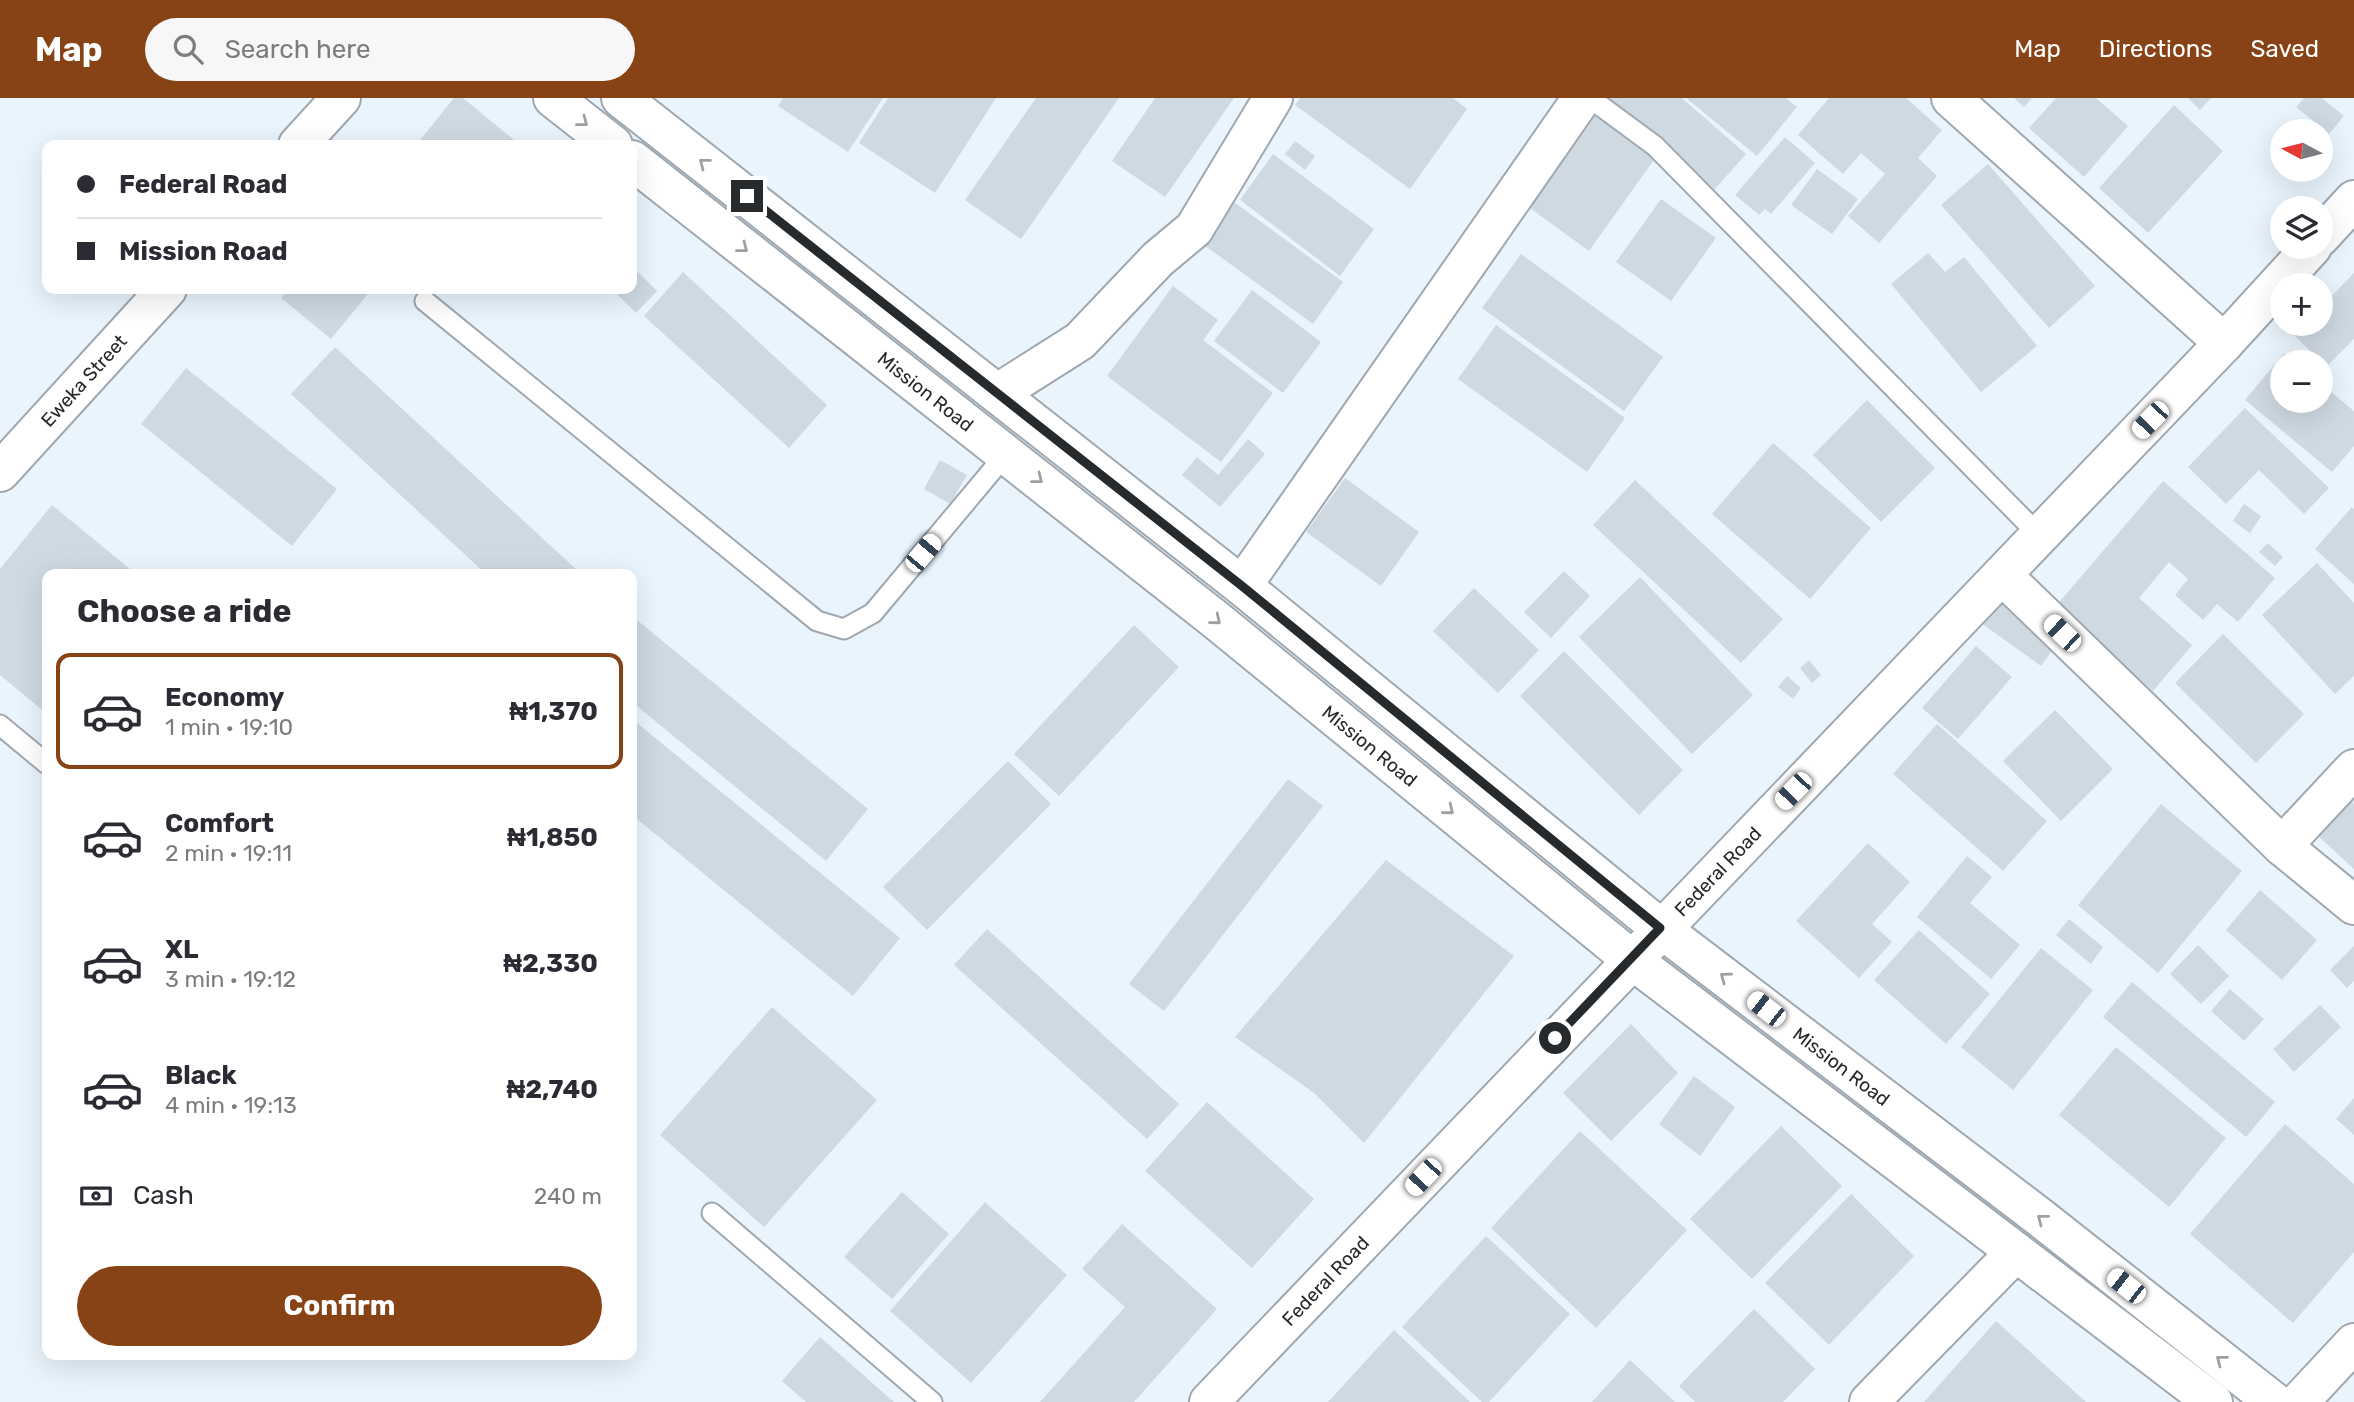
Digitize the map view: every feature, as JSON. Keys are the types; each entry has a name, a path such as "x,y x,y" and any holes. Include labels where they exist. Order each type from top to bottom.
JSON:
{"street":[{"path":"303,140 341,98"},
{"path":"553,98 607,140"},
{"name":"Mission Road","path":"621,98 1242,586 1660,928 2042,1219 2274,1402"},
{"path":"998,393 1080,341 1158,259 1194,229 1273,98"},
{"path":"1242,586 1581,98"},
{"path":"1951,98 2224,343"},
{"name":"Mission Road","path":"637,164 1216,620 1631,958 2213,1402"},
{"path":"2333,223 2354,201"},
{"name":"Federal Road","path":"1215,1400 1631,958 2002,575 2301,259"},
{"name":"Eweka Street","path":"0,472 162,294"},
{"path":"2002,575 2281,846 2354,905"},
{"path":"2281,846 2354,769"},
{"path":"1869,1402 2016,1252"},
{"path":"2299,1402 2354,1343"}],"lane":[{"path":"1590,98 1655,146 2039,536"},
{"path":"425,301 817,621 844,628 873,613 1006,454"},
{"path":"0,725 42,760"},
{"path":"712,1213 932,1402"}],"building":[{"path":"454,98 463,98 514,140 420,140"},
{"path":"783,98 883,98 848,152 778,106"},
{"path":"888,98 996,98 935,193 859,143"},
{"path":"1036,98 1119,98 1021,239 965,200"},
{"path":"1155,98 1234,98 1165,197 1112,161"},
{"path":"1300,98 1453,98 1467,109 1410,189 1295,105"},
{"path":"1607,98 1682,98 1746,154 1714,190"},
{"path":"1686,98 1786,98 1797,107 1757,156"},
{"path":"1829,98 1906,98 1942,130 1918,158 1937,176 1879,243 1848,216 1885,174 1861,153 1843,174 1798,135"},
{"path":"2014,98 2032,98 2024,107"},
{"path":"2056,98 2096,98 2128,126 2084,177 2029,128"},
{"path":"2188,98 2211,98 2200,110"},
{"path":"2304,98 2322,98 2344,116 2333,129 2333,119 2311,119 2296,107"},
{"path":"2174,105 2223,151 2148,233 2099,188"},
{"path":"1597,114 1656,157 1589,251 1530,208"},
{"path":"1785,137 1815,163 1771,214 1765,209 1759,215 1735,195"},
{"path":"1295,141 1315,156 1305,170 1285,154"},
{"path":"1273,154 1374,229 1340,276 1240,200"},
{"path":"1988,164 2095,286 2049,328 1941,205"},
{"path":"1817,169 1858,199 1832,234 1791,205"},
{"path":"1661,199 1716,238 1671,301 1616,262"},
{"path":"1234,202 1343,282 1313,324 1204,245"},
{"path":"1928,253 1945,272 1964,257 2037,346 1981,392 1891,284"},
{"path":"1521,254 1663,357 1624,411 1482,308"},
{"path":"683,272 827,405 789,448 644,316"},
{"path":"637,273 657,291 636,313 617,294 637,294"},
{"path":"2354,273 2354,339 2333,360 2333,350 2309,350 2295,336 2333,336 2333,295"},
{"path":"1173,286 1218,320 1203,340 1273,393 1221,462 1107,376"},
{"path":"1252,290 1321,342 1283,393 1214,341"},
{"path":"284,294 368,294 331,339 281,298"},
{"path":"1496,325 1625,418 1587,472 1458,379"},
{"path":"335,347 576,569 481,569 291,394"},
{"path":"186,368 337,489 292,546 141,424"},
{"path":"2270,370 2270,413 2333,413 2333,394 2354,411 2354,446 2332,472 2245,400"},
{"path":"1867,400 1935,468 1881,522 1813,455"},
{"path":"2245,408 2329,488 2304,514 2259,470 2226,504 2188,467"},
{"path":"1248,439 1265,454 1220,507 1182,475 1197,457 1218,475"},
{"path":"1773,443 1871,528 1810,599 1712,514"},
{"path":"940,460 967,475 950,504 924,489"},
{"path":"1345,478 1419,532 1381,586 1306,532"},
{"path":"1635,480 1783,619 1741,663 1593,525"},
{"path":"2163,481 2275,578 2238,622 2217,604 2203,620 2175,595 2188,579 2169,562 2139,598 2192,645 2153,691 2055,607"},
{"path":"2244,504 2261,516 2250,533 2233,521"},
{"path":"52,505 130,569 42,569 42,710 0,675 0,569"},
{"path":"2352,507 2354,509 2354,584 2315,549"},
{"path":"2268,543 2283,557 2275,566 2259,552"},
{"path":"2317,563 2354,603 2354,676 2335,694 2262,615"},
{"path":"1564,571 1590,596 1551,638 1524,612"},
{"path":"1640,577 1753,695 1692,754 1579,637"},
{"path":"1474,588 1539,650 1498,693 1433,631"},
{"path":"1998,599 2058,642 2041,666 1981,623"},
{"path":"637,620 868,809 826,861 637,706"},
{"path":"1134,625 1179,667 1059,796 1014,754"},
{"path":"2223,634 2304,714 2256,763 2175,683"},
{"path":"1976,646 2012,677 1958,739 1922,708"},
{"path":"1564,651 1683,770 1639,815 1520,696"},
{"path":"1809,660 1821,675 1812,683 1800,668"},
{"path":"1787,676 1801,688 1793,699 1778,687"},
{"path":"2055,710 2113,769 2061,821 2003,761"},
{"path":"637,723 900,938 853,996 637,819"},
{"path":"1937,724 2047,821 2003,871 1893,774"},
{"path":"1008,761 1051,804 927,930 883,887"},
{"path":"1288,779 1323,806 1164,1011 1129,984"},
{"path":"2348,799 2354,804 2354,869 2316,834"},
{"path":"2161,804 2242,871 2158,973 2078,905"},
{"path":"1868,843 1910,882 1872,924 1892,942 1859,978 1796,921"},
{"path":"1967,856 1992,877 1970,903 2020,945 1991,979 1917,917"},
{"path":"1386,860 1514,956 1364,1143 1314,1093 1235,1037"},
{"path":"2260,890 2317,940 2282,980 2226,930"},
{"path":"2069,919 2103,947 2091,964 2056,935"},
{"path":"987,929 1179,1104 1147,1139 954,965"},
{"path":"1919,930 1990,994 1946,1044 1874,980"},
{"path":"2198,945 2229,976 2201,1004 2170,974"},
{"path":"2354,946 2354,981 2347,988 2330,970"},
{"path":"2041,948 2093,990 2013,1090 1961,1047"},
{"path":"2132,982 2275,1102 2246,1137 2103,1017"},
{"path":"2230,989 2264,1019 2244,1041 2211,1011"},
{"path":"2320,1005 2341,1027 2294,1072 2273,1049"},
{"path":"772,1007 877,1100 764,1227 660,1135"},
{"path":"1631,1024 1678,1073 1611,1141 1563,1093"},
{"path":"2116,1047 2226,1138 2169,1207 2059,1115"},
{"path":"1694,1076 1735,1107 1700,1156 1659,1124"},
{"path":"2354,1098 2354,1135 2336,1119"},
{"path":"1207,1102 1314,1199 1252,1268 1145,1171"},
{"path":"2285,1124 2354,1184 2354,1252 2293,1323 2190,1234"},
{"path":"1781,1126 1842,1186 1752,1279 1690,1219"},
{"path":"1580,1131 1687,1230 1596,1328 1491,1228"},
{"path":"902,1192 949,1234 892,1299 844,1257"},
{"path":"1851,1194 1914,1256 1829,1345 1765,1283"},
{"path":"985,1202 1067,1275 971,1383 890,1311"},
{"path":"1122,1224 1217,1309 1134,1402 1040,1402 1125,1307 1082,1269"},
{"path":"1486,1236 1570,1314 1489,1402 1482,1402 1402,1327"},
{"path":"1754,1309 1815,1369 1783,1402 1695,1402 1679,1386"},
{"path":"1996,1321 2086,1402 1924,1402"},
{"path":"1394,1330 1470,1402 1328,1402"},
{"path":"820,1337 894,1402 806,1402 782,1381"},
{"path":"1630,1360 1675,1402 1592,1402"}],"route":[{"path":"747,196 1242,586 1660,928 1555,1038"}]}
